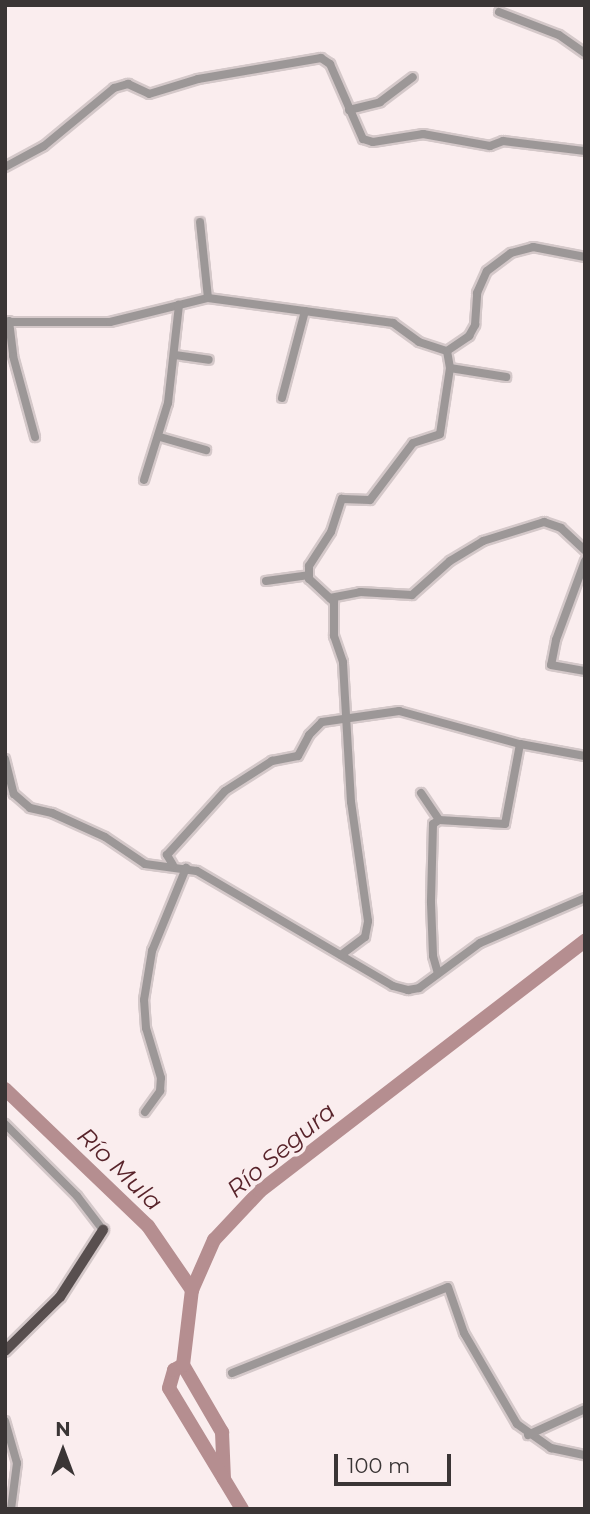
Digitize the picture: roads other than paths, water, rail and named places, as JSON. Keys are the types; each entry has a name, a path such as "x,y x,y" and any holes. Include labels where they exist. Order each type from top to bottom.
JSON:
{"main road":[{"path":"5,1351 60,1297 103,1230"}],"street":[{"path":"499,12 559,35 585,53"},
{"path":"5,167 44,146 114,88 128,84 149,94 198,79 321,58 330,64 363,139 373,142 423,134 490,146 503,141 585,151"},
{"path":"349,110 380,102 414,77"},
{"path":"200,222 208,298"},
{"path":"447,351 469,336 475,325 477,293 487,271 511,253 533,247 585,257"},
{"path":"35,438 13,356 7,321 110,322 208,298 393,323 419,342 447,351"},
{"path":"144,480 160,437 176,355 179,305"},
{"path":"282,398 305,311"},
{"path":"447,351 450,368 440,434 413,443 370,500 342,499 331,531 309,566 309,575 316,589 330,598 360,593 412,595 450,561 483,541 544,523 561,528 585,550"},
{"path":"176,355 209,360"},
{"path":"450,368 506,377"},
{"path":"160,437 206,450"},
{"path":"585,561 555,640 551,665 585,671"},
{"path":"266,581 309,575"},
{"path":"330,598 334,636 342,662 344,717 368,921 365,937 341,955"},
{"path":"173,865 167,855 225,791 272,761 298,756 309,735 323,722 399,711 520,744 585,756"},
{"path":"438,973 433,957 431,903 433,824 439,820 506,824 520,744"},
{"path":"5,760 14,794 30,808 52,813 105,837 145,864 173,865 186,869 393,986 419,988 480,943 585,898"},
{"path":"421,793 439,820"},
{"path":"145,1112 160,1091 161,1078 146,1028 144,1000 152,951 186,869"},
{"path":"5,1124 77,1196 103,1230"},
{"path":"232,1373 448,1287 480,1363 528,1435 551,1448 585,1455"},
{"path":"528,1435 585,1409"},
{"path":"5,1421 17,1463 10,1509"}],"waterway":[{"name":"Río Segura","path":"242,1509 169,1388 174,1370 183,1365 192,1290 214,1240 260,1191 585,941"},
{"name":"Río Mula","path":"5,1089 148,1226 192,1290"},
{"path":"183,1365 222,1432 224,1479"}]}
